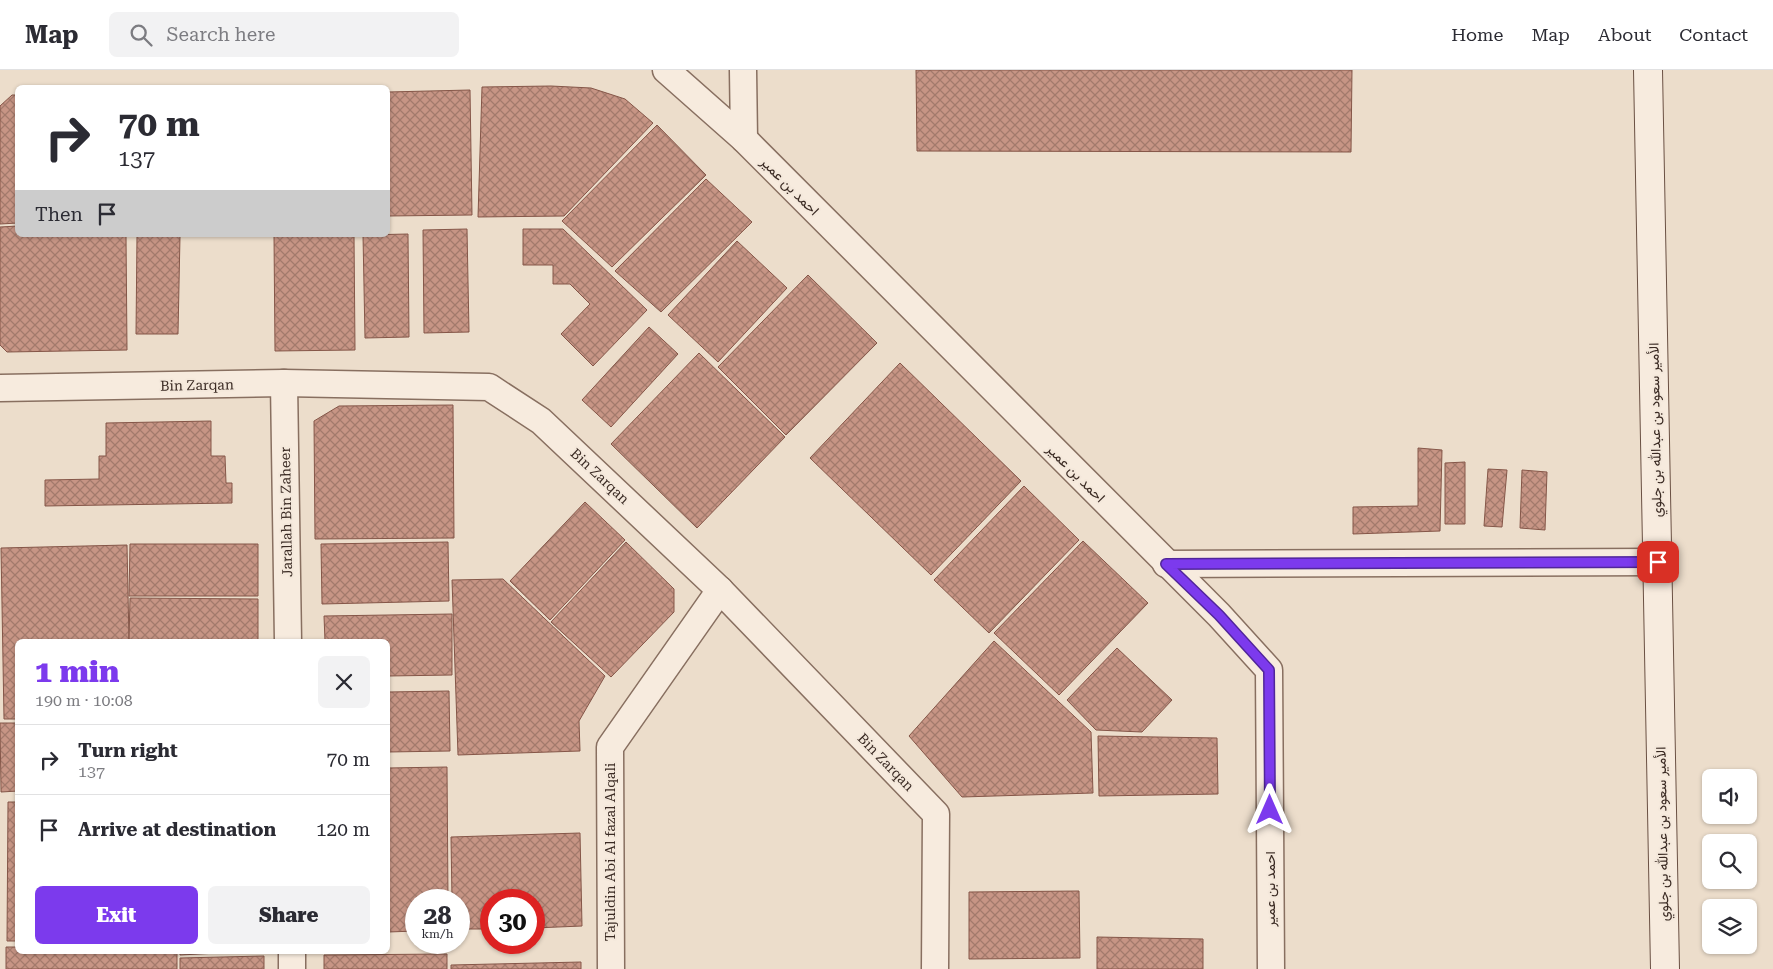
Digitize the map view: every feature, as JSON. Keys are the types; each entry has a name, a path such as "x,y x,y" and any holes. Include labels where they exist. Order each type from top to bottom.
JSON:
{"main road":[{"name":"الأمير سعود بن عبدالله بن جلوي","path":"1648,70 1665,969"}],"street":[{"name":"احمد بن عمير","path":"666,70 744,139 1219,615 1269,670 1271,969"},
{"path":"743,70 744,139"},
{"name":"Bin Zarqan","path":"0,388 284,383 489,387 542,421 720,590 936,814 935,969"},
{"name":"Jarallah Bin Zaheer","path":"284,383 288,639"},
{"path":"1166,564 1658,562"},
{"name":"Tajuldin Abi Al fazal Alqali","path":"611,969 610,747 720,590"},
{"path":"292,954 292,969"}],"building":[{"path":"916,70 1352,70 1351,152 917,151"},
{"path":"551,86 591,88 625,99 653,123 564,216 478,217 482,87"},
{"path":"470,90 472,215 390,216 390,92"},
{"path":"12,95 15,95 15,223 0,224 0,106"},
{"path":"657,125 706,175 612,267 562,221"},
{"path":"706,179 752,222 661,312 615,271"},
{"path":"15,226 15,237 126,237 127,350 7,352 0,345 0,227"},
{"path":"467,229 469,332 424,333 423,230"},
{"path":"523,229 563,229 647,310 593,366 561,334 590,304 570,284 553,284 553,265 523,265"},
{"path":"390,234 408,234 409,337 365,338 363,237 390,237"},
{"path":"137,237 180,237 178,334 136,334"},
{"path":"274,237 354,237 355,350 275,351"},
{"path":"737,241 787,288 718,362 668,315"},
{"path":"808,275 877,343 786,435 718,367"},
{"path":"649,327 678,354 611,427 582,400"},
{"path":"699,353 785,437 697,528 611,444"},
{"path":"900,363 1021,481 931,575 810,458"},
{"path":"453,405 454,538 315,539 314,421 339,406"},
{"path":"211,421 211,456 225,456 226,483 232,483 232,503 45,506 45,480 99,479 99,456 106,456 106,423"},
{"path":"1418,448 1442,450 1440,531 1353,534 1353,507 1418,506"},
{"path":"1465,462 1465,524 1445,524 1445,463"},
{"path":"1488,469 1507,470 1502,527 1484,526"},
{"path":"1522,470 1547,472 1545,530 1520,528"},
{"path":"1024,486 1079,540 989,633 934,580"},
{"path":"585,502 625,540 550,620 510,581"},
{"path":"1083,541 1148,603 1059,695 994,633"},
{"path":"448,542 449,601 322,604 321,544"},
{"path":"626,542 674,589 674,612 611,677 551,622"},
{"path":"130,544 258,544 258,596 129,596"},
{"path":"127,545 129,639 15,639 15,719 4,719 1,548"},
{"path":"503,579 605,676 579,721 580,751 458,755 452,580"},
{"path":"130,598 258,599 258,639 129,639"},
{"path":"452,614 452,675 390,676 390,639 325,639 324,616"},
{"path":"994,641 1091,732 1093,793 962,797 909,736"},
{"path":"1117,648 1172,700 1142,732 1096,730 1067,700"},
{"path":"449,691 450,751 390,752 390,692"},
{"path":"0,723 15,723 15,791 1,792"},
{"path":"1098,736 1217,738 1218,794 1099,796"},
{"path":"447,767 448,889 405,889 405,931 390,932 390,768"},
{"path":"8,802 15,802 15,941 7,941"},
{"path":"580,833 582,926 545,928 545,889 480,889 480,929 470,929 470,889 452,889 451,837"},
{"path":"1079,891 1080,958 969,959 969,892"},
{"path":"1097,937 1203,939 1203,969 1097,969"},
{"path":"6,947 15,947 15,954 177,954 177,969 6,969"},
{"path":"447,954 447,969 324,969 324,955"},
{"path":"264,956 264,969 180,969 180,958"},
{"path":"581,962 581,969 451,969 451,965"}],"route":[{"path":"1270,810 1269,670 1219,615 1166,564 1658,562"}]}
